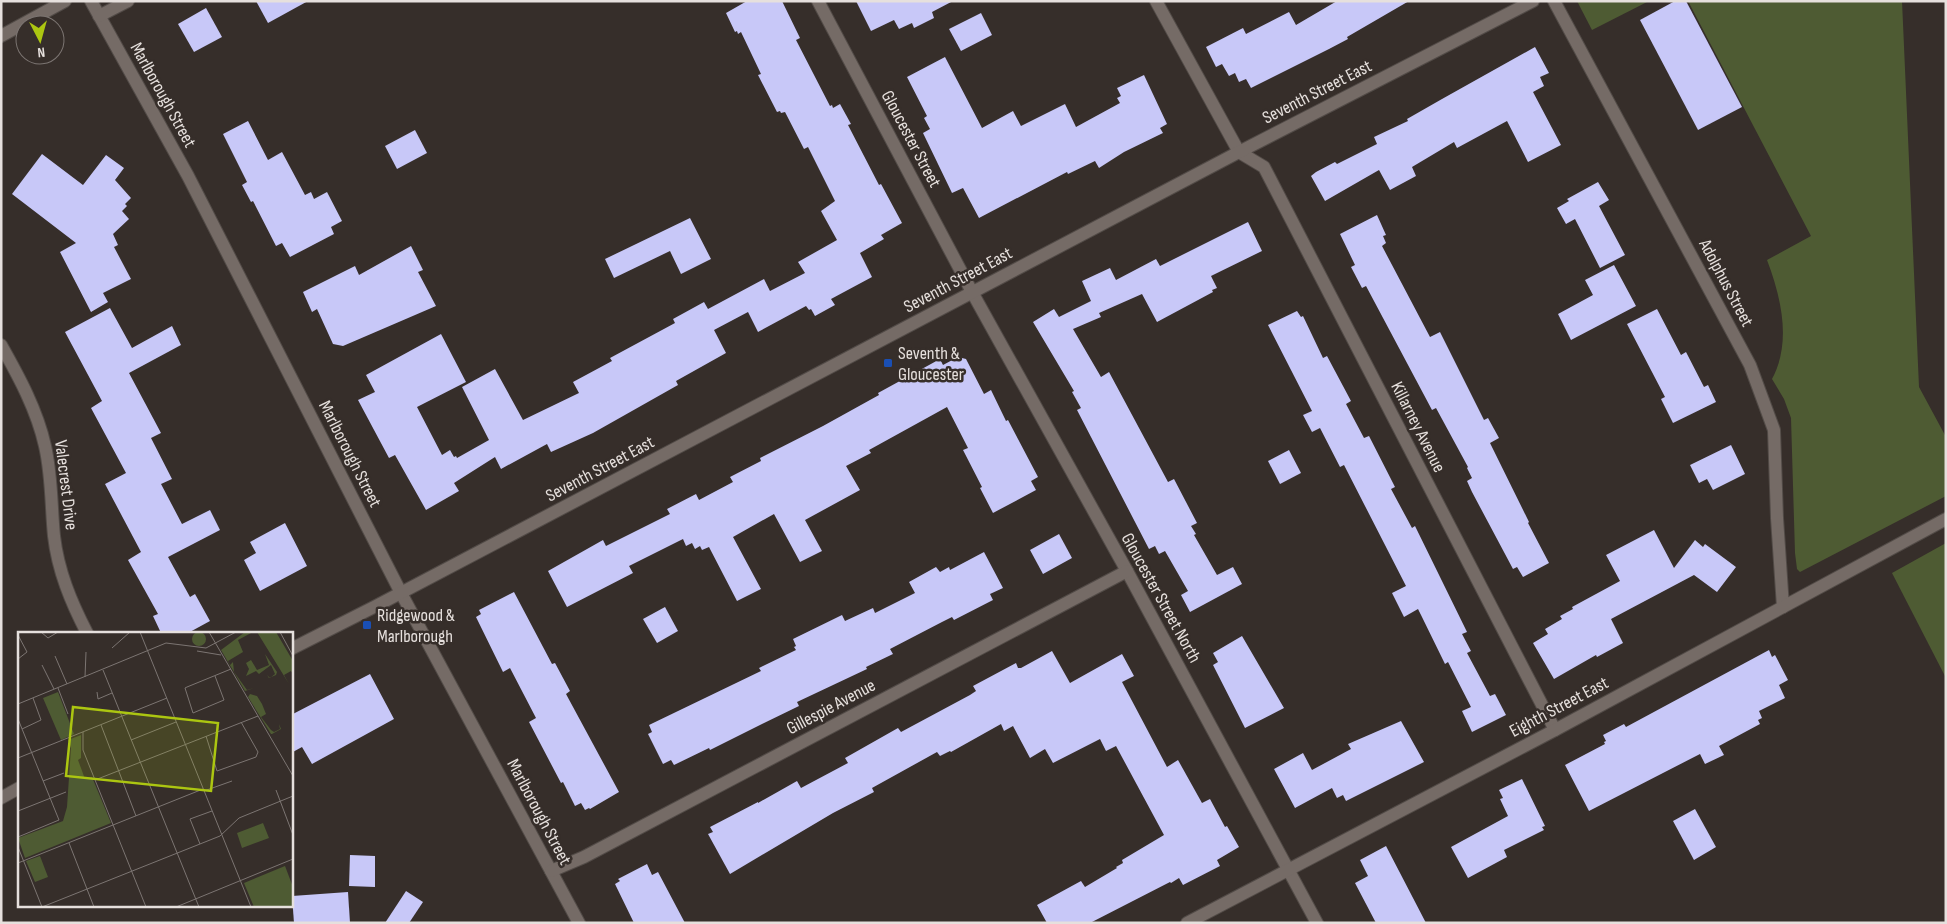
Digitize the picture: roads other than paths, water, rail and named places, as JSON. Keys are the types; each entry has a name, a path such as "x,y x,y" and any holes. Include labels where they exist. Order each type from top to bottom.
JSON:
{"street":[{"path":"1,36 65,1"},
{"name":"Marlborough Street","path":"91,1 188,176 401,593 579,923"},
{"path":"99,16 128,1"},
{"name":"Gloucester Street","path":"818,1 972,292"},
{"path":"1156,1 1239,152"},
{"name":"Seventh Street East","path":"292,648 401,593 1239,152 1533,1"},
{"name":"Adolphus Street","path":"1554,1 1750,365 1774,430 1776,518 1783,607"},
{"name":"Killarney Avenue","path":"1239,152 1264,167 1555,730"},
{"name":"Gloucester Street North","path":"972,292 1317,923"},
{"name":"Valecrest Drive","path":"1,345 22,384 36,416 49,464 54,537 59,561 74,606 87,632"},
{"name":"Eighth Street East","path":"1188,923 1555,730 1946,519"},
{"name":"Gillespie Avenue","path":"551,871 584,857 1126,571"},
{"path":"1,798 18,789"}],"place":[{"name":"Seventh & Gloucester","path":"888,363"},
{"name":"Ridgewood & Marlborough","path":"367,625"}]}
